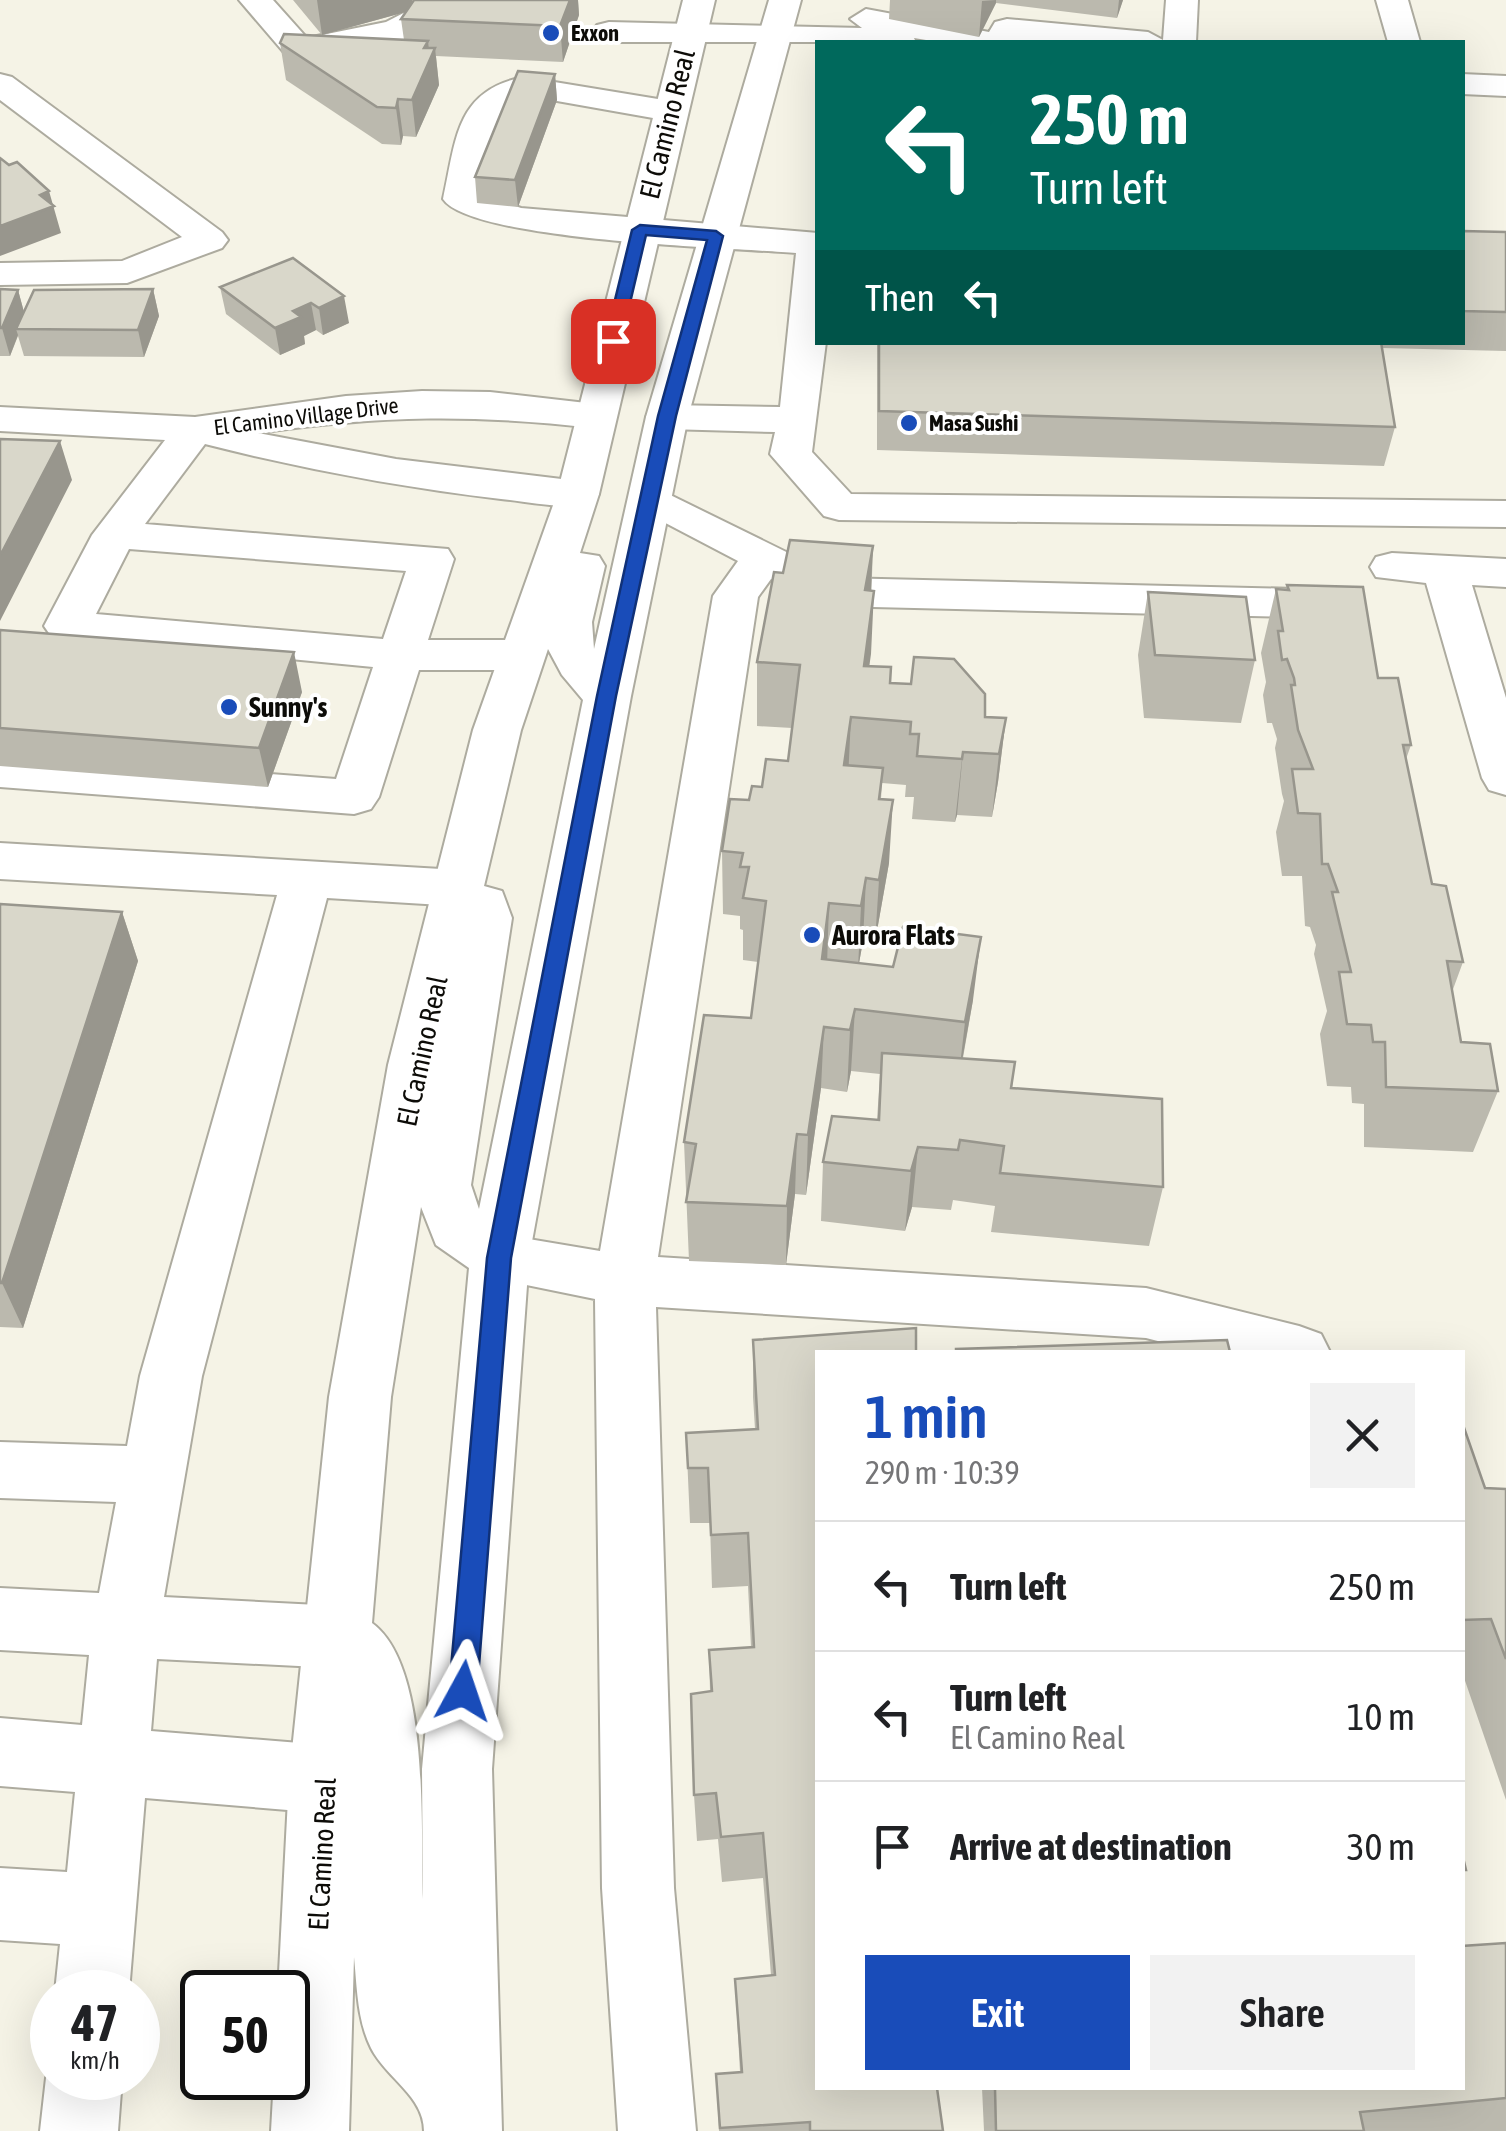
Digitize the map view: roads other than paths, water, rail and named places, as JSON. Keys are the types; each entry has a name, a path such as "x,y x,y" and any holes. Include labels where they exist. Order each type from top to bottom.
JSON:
{"main road":[{"path":"255,0 299,49 398,30 436,12 449,0"},
{"path":"463,2116 457,1769 499,1258 606,696 667,416 785,0"},
{"path":"853,0 852,11 864,18 944,38"},
{"path":"1180,40 1182,0"},
{"path":"1392,0 1403,40"},
{"path":"609,30 695,16 774,34 854,40"},
{"name":"El Camino Real","path":"310,2131 324,1779 360,1398 416,1065 458,888 522,655 578,494 695,16"},
{"path":"999,40 1004,39 1007,29 1126,40"},
{"path":"0,84 209,240 127,272 0,274"},
{"path":"1465,84 1506,86"},
{"path":"670,111 599,101 552,88 512,90 488,105 460,198 504,216 815,244"},
{"path":"815,264 799,420 791,454 839,507 1506,514"},
{"name":"El Camino Village Drive","path":"0,419 195,429 346,408 422,403 490,404 596,416"},
{"path":"596,416 608,434 609,460 568,634 570,655 576,665 606,696"},
{"path":"667,416 799,420"},
{"path":"195,429 114,534 68,626 400,655 522,655"},
{"name":"El Camino Village Drive","path":"195,429 319,462 403,476 578,494"},
{"path":"650,498 830,592 1296,602"},
{"path":"0,770 354,797 432,559 114,534"},
{"path":"657,2131 638,1888 625,1280 736,596 763,558"},
{"path":"1392,566 1506,573"},
{"path":"1445,570 1506,778"},
{"path":"0,861 458,888 484,901 486,918 442,1185 456,1228 499,1258 625,1280 1146,1313 1291,1350"},
{"path":"94,1970 126,1626 170,1376 307,879"},
{"path":"0,1470 154,1475"},
{"path":"0,1619 338,1637 363,1656 382,1713 387,1924 398,2025 463,2116"},
{"path":"0,1752 324,1779"},
{"path":"0,1904 99,1910"},
{"path":"79,2131 82,2100"}],"place":[{"name":"Exxon","path":"551,33"},
{"name":"Masa Sushi","path":"909,423"},
{"name":"Sunny's","path":"229,707"},
{"name":"Aurora Flats","path":"812,935"}]}
